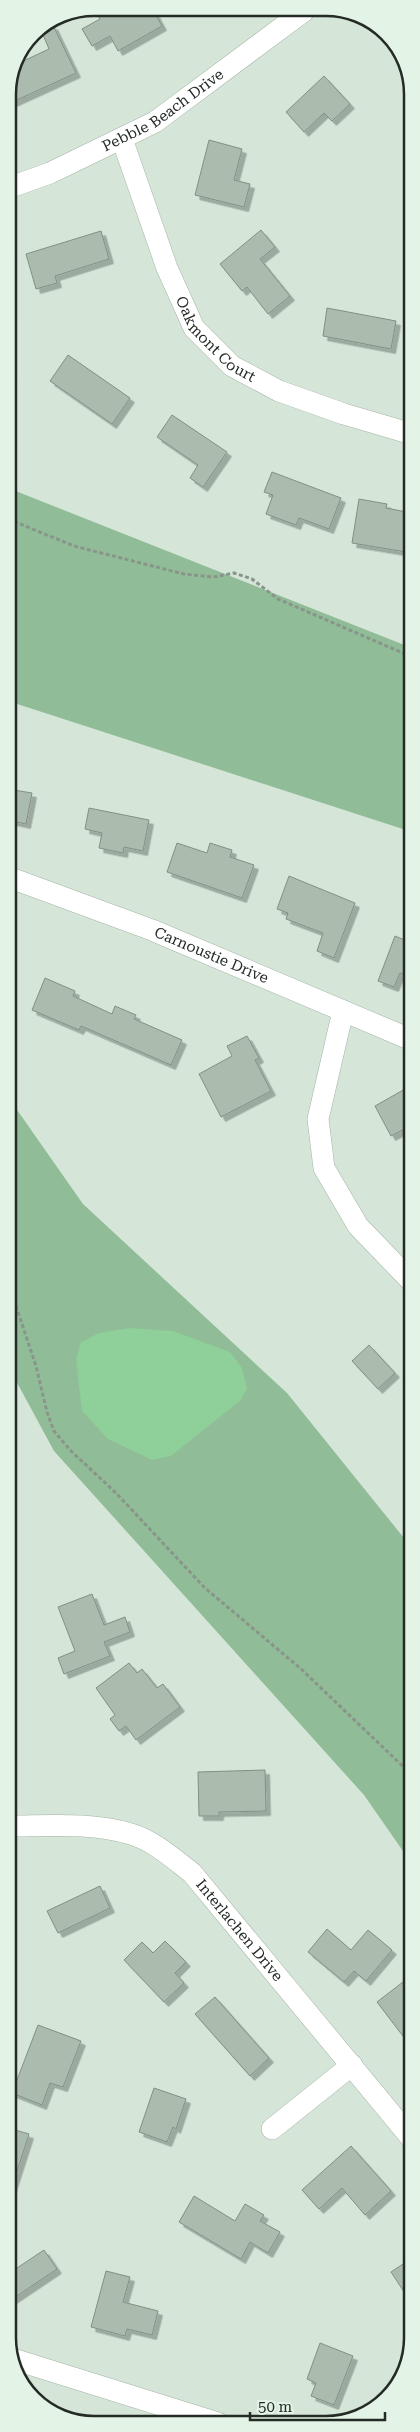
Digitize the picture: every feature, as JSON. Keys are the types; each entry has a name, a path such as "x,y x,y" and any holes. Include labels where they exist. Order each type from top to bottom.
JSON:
{"street":[{"name":"Pebble Beach Drive","path":"16,185 50,173 155,122 297,16"},
{"name":"Oakmont Court","path":"122,139 167,268 194,328 232,366 279,391 344,414 404,432"},
{"name":"Carnoustie Drive","path":"16,880 152,930 404,1037"},
{"path":"343,1011 318,1119 324,1168 358,1226 404,1274"},
{"name":"Interlachen Drive","path":"16,1826 80,1826 107,1829 132,1834 163,1850 192,1873 404,2130"},
{"path":"272,2129 352,2065"},
{"path":"20,2361 196,2416"}],"path":[{"path":"16,522 74,546 184,574 213,577 234,573 252,579 278,599 404,654"},
{"path":"16,1306 54,1431 70,1450 116,1493 205,1588 300,1668 404,1767"}],"shaded area":[{"path":"16,491 404,645 404,829 16,704"},
{"path":"16,1108 83,1204 287,1393 404,1538 404,1852 364,1795 54,1451 16,1381"},
{"path":"130,1328 173,1331 230,1352 242,1368 247,1388 241,1400 171,1456 152,1460 108,1439 82,1411 76,1360 81,1342 99,1333"}],"building":[{"path":"98,16 157,16 162,26 118,51 110,36 92,46 82,29 100,19"},
{"path":"54,28 76,73 16,100 16,89 23,61 49,49 43,35"},
{"path":"324,76 350,104 332,121 324,113 304,132 286,112"},
{"path":"209,140 242,149 234,180 250,184 244,207 195,195"},
{"path":"261,230 275,247 260,259 290,296 268,314 247,287 242,291 220,264"},
{"path":"101,231 109,259 55,276 57,283 36,289 26,254"},
{"path":"327,308 396,321 391,349 323,336"},
{"path":"68,355 130,398 112,424 50,381"},
{"path":"172,415 227,452 203,487 190,478 198,465 157,437"},
{"path":"272,472 341,498 329,529 299,518 296,525 266,514 273,495 264,492"},
{"path":"359,499 387,504 386,508 404,511 404,552 352,543"},
{"path":"16,790 32,793 26,824 16,822"},
{"path":"89,808 149,820 143,851 124,847 123,853 99,848 102,833 85,829"},
{"path":"177,843 207,853 210,843 232,850 230,857 254,865 242,898 167,872"},
{"path":"289,876 355,903 334,958 317,951 323,933 286,919 288,913 277,909"},
{"path":"395,936 404,940 404,975 400,973 394,987 378,981"},
{"path":"45,978 75,991 73,996 112,1014 115,1006 136,1015 134,1019 182,1040 171,1065 81,1026 79,1030 32,1010"},
{"path":"247,1036 259,1058 255,1060 271,1091 221,1117 199,1074 232,1056 227,1046"},
{"path":"404,1090 404,1129 391,1136 375,1106"},
{"path":"369,1345 395,1373 378,1389 352,1361"},
{"path":"92,1594 104,1625 125,1617 130,1632 104,1642 110,1656 64,1674 58,1658 75,1651 58,1607"},
{"path":"129,1663 137,1673 142,1669 157,1688 163,1684 180,1707 136,1740 126,1726 119,1731 110,1719 115,1715 96,1688"},
{"path":"265,1770 266,1811 219,1812 219,1816 199,1816 198,1772"},
{"path":"100,1886 110,1908 58,1933 47,1911"},
{"path":"327,1929 351,1950 368,1930 392,1950 366,1981 354,1971 344,1982 308,1952"},
{"path":"165,1941 186,1962 175,1973 184,1983 164,2002 124,1960 142,1942 153,1953"},
{"path":"404,1981 404,2037 377,2002"},
{"path":"215,1997 269,2058 250,2076 195,2014"},
{"path":"38,2025 81,2041 63,2087 50,2083 42,2105 16,2095 16,2083"},
{"path":"154,2088 186,2099 176,2129 173,2127 167,2142 139,2132"},
{"path":"16,2130 29,2134 16,2174"},
{"path":"351,2146 391,2191 365,2215 342,2188 319,2209 302,2190"},
{"path":"194,2196 235,2221 245,2204 264,2215 260,2221 280,2232 268,2253 250,2242 241,2259 179,2222"},
{"path":"44,2250 57,2269 16,2297 16,2269"},
{"path":"404,2263 404,2292 391,2272"},
{"path":"106,2271 130,2277 123,2302 158,2311 152,2335 127,2329 125,2336 91,2327"},
{"path":"320,2343 353,2356 334,2405 311,2396 316,2383 307,2379"}]}
